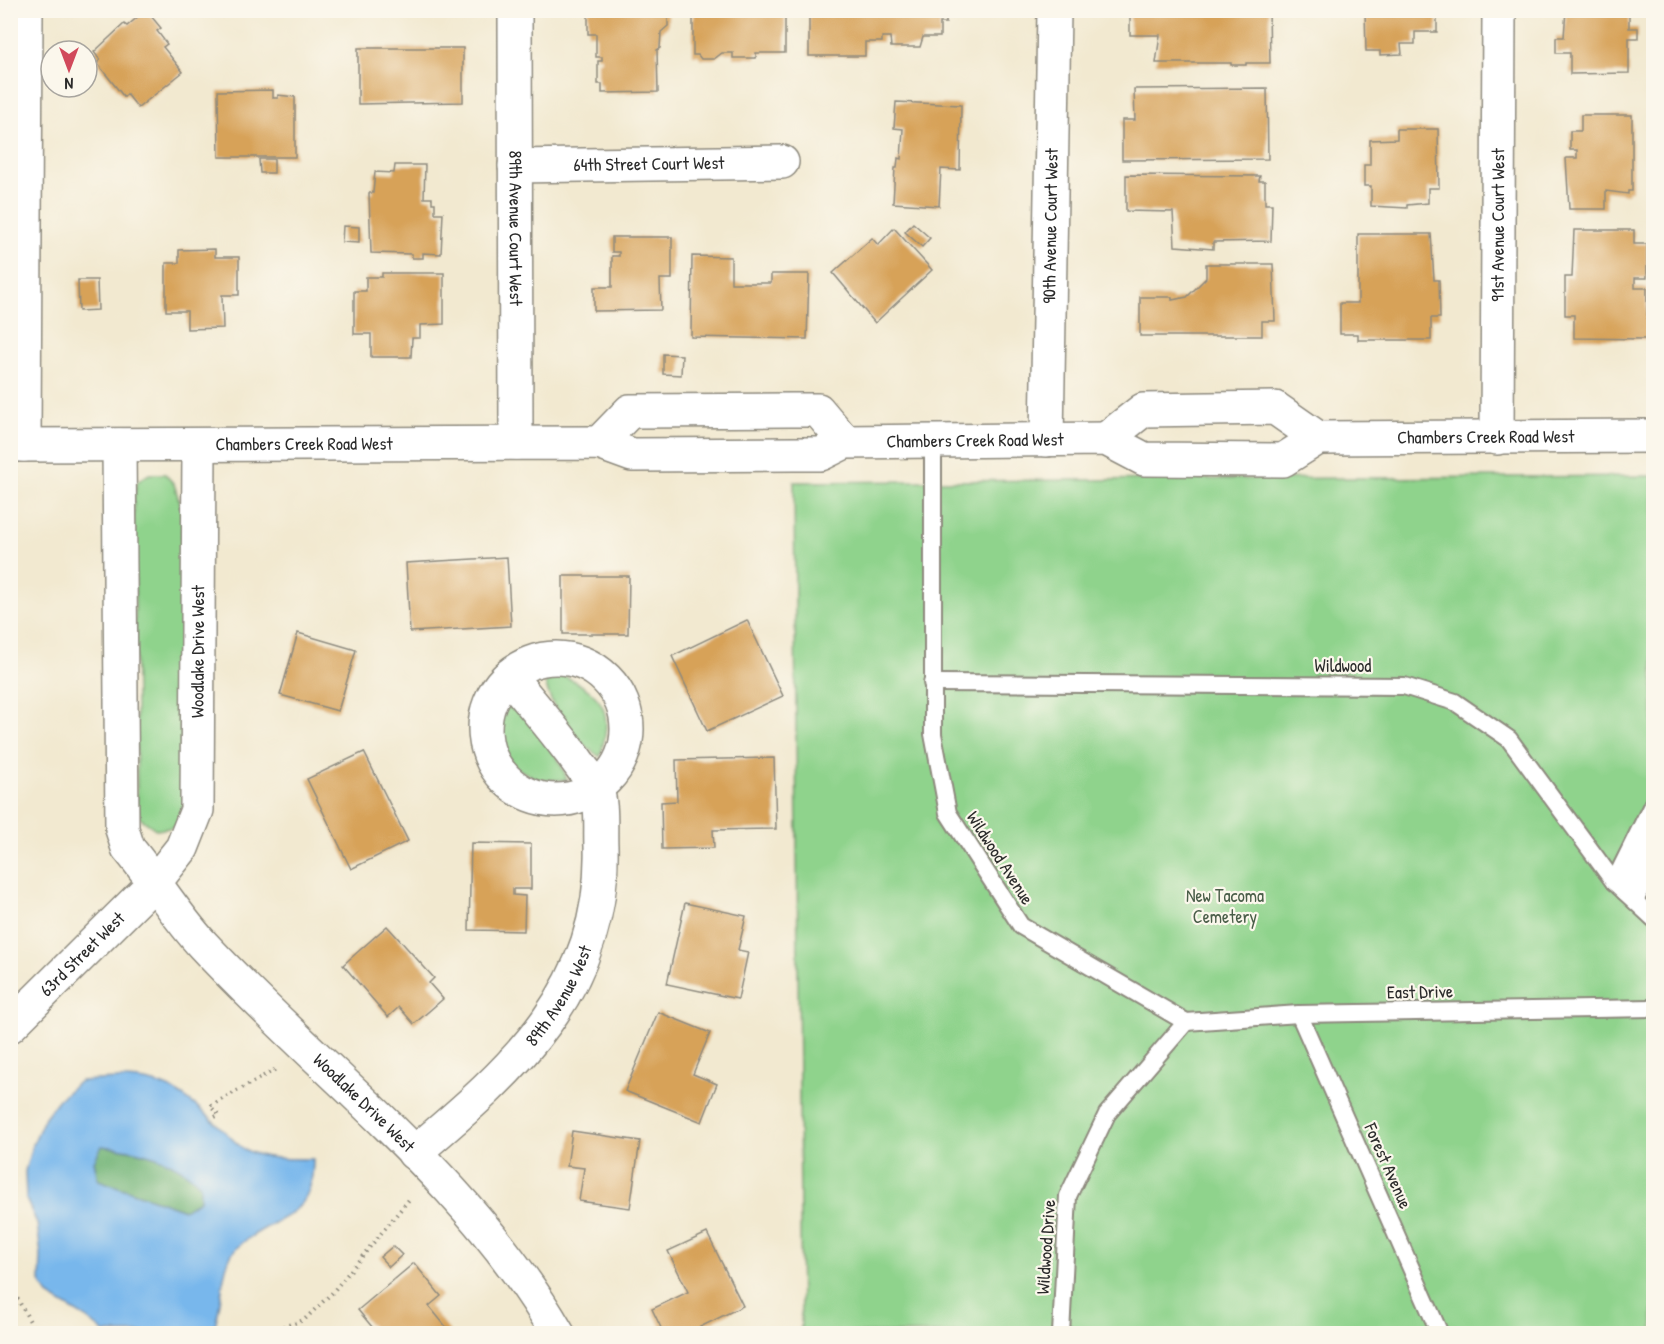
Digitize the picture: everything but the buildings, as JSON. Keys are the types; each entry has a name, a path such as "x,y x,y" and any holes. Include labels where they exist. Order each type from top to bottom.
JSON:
{"street":[{"path":"17,445 26,10"},
{"name":"89th Avenue Court West","path":"515,10 516,443"},
{"name":"90th Avenue Court West","path":"1047,440 1054,10"},
{"name":"91st Avenue Court West","path":"1497,438 1499,10"},
{"name":"64th Street Court West","path":"515,166 782,162"},
{"path":"1106,439 1143,410 1275,408 1318,438"},
{"path":"599,443 630,411 781,410 818,410 845,442"},
{"name":"Chambers Creek Road West","path":"17,445 599,443 632,455 821,454 845,442 1106,439 1144,459 1283,460 1318,438 1653,436"},
{"name":"Woodlake Drive West","path":"119,445 122,829 128,848 201,944 424,1164 470,1213 538,1299 558,1334"},
{"name":"Woodlake Drive West","path":"155,882 182,848 197,810 198,445"},
{"path":"551,658 574,660 595,670 612,686 623,706 627,729 624,752 613,772 596,788 575,798 551,801 528,795 507,782 500,773 493,763 485,741 485,717 493,695 509,676 528,664 551,658"},
{"path":"509,676 568,748 596,788"},
{"name":"89th Avenue West","path":"424,1164 518,1060 550,1020 576,971 592,925 601,864 596,788"},
{"name":"63rd Street West","path":"10,1026 155,882"}],"lane":[{"name":"Wildwood Avenue","path":"933,441 933,734 948,813 1021,926 1186,1022"},
{"name":"Wildwood","path":"932,682 1404,686 1455,702 1509,739 1640,906"},
{"path":"1640,906 1653,801"},
{"path":"1640,906 1653,832"},
{"path":"1640,906 1653,863"},
{"path":"1640,906 1653,889"},
{"name":"East Drive","path":"1186,1022 1299,1014 1653,1008"},
{"name":"Forest Avenue","path":"1299,1014 1440,1334"},
{"name":"Wildwood Drive","path":"1060,1334 1068,1196 1107,1114 1186,1022"}],"path":[{"path":"215,1117 219,1115 210,1106 309,1050"},
{"path":"260,1334 304,1320 332,1293 387,1229 410,1198 424,1164"},
{"path":"10,1239 16,1296 37,1334"}],"green space":[{"path":"149,474 165,474 174,484 182,510 184,807 175,827 157,830 140,818 137,804 134,498 137,482"},
{"name":"New Tacoma Cemetery","path":"1653,476 1653,1333 801,1333 794,482"},
{"path":"564,676 589,691 603,707 606,728 600,757 581,742 564,723 551,701 544,677"},
{"path":"505,704 525,718 543,736 567,780 539,780 516,768 503,750 498,722"},
{"path":"101,1146 156,1156 183,1168 200,1185 200,1200 185,1210 98,1180 94,1161"}],"water":[{"path":"135,1080 162,1086 197,1106 238,1144 252,1153 287,1159 313,1159 309,1191 303,1201 287,1216 263,1229 238,1246 231,1254 212,1333 105,1333 86,1318 49,1296 40,1282 41,1255 37,1223 26,1199 25,1171 32,1146 45,1117 59,1099 80,1081","holes":["102,1146 155,1156 179,1168 200,1185 200,1200 184,1210 98,1180 94,1161"]}]}
